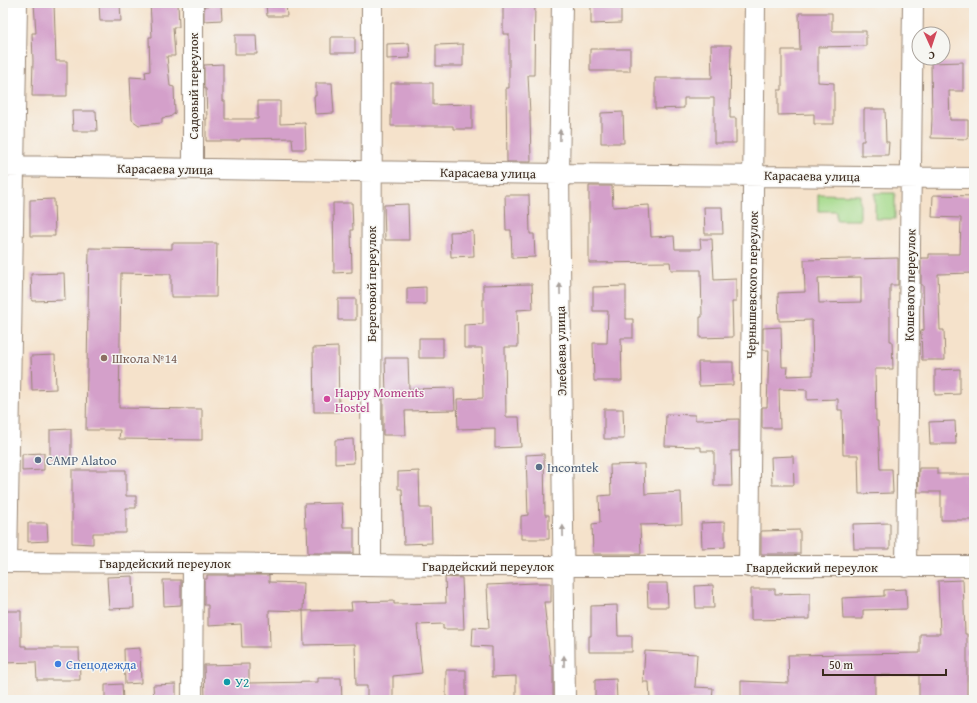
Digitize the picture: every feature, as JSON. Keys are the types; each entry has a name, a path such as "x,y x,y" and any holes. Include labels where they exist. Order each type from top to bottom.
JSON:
{"street":[{"path":"5,562 8,166 16,3"},
{"name":"Садовый переулок","path":"192,170 193,3"},
{"name":"Береговой переулок","path":"371,565 372,3"},
{"name":"Элебаева улица","path":"562,3 559,174 565,700"},
{"name":"Чернышевского переулок","path":"749,567 756,3"},
{"name":"Кошевого переулок","path":"906,567 913,3"},
{"name":"Карасаева улица","path":"8,166 192,170 974,178"},
{"name":"Гвардейский переулок","path":"5,562 749,567 974,566"},
{"path":"192,700 193,563"}],"green space":[{"path":"875,193 895,193 895,219 875,219"},
{"path":"818,194 860,195 860,220 836,220 836,211 818,211"}],"building":[{"path":"34,3 54,3 56,61 67,61 67,96 32,96 32,33 36,33"},
{"path":"99,3 120,3 121,21 100,21"},
{"path":"150,3 178,3 179,27 173,27 175,56 167,56 170,86 174,87 175,113 170,117 162,118 162,123 139,125 132,120 130,77 146,78 145,72 150,71 149,37 152,37"},
{"path":"266,3 286,3 287,16 267,16"},
{"path":"503,3 535,3 534,75 528,75 531,162 507,162 506,88 509,88 509,34 503,34"},
{"path":"591,3 621,3 621,23 591,24"},
{"path":"221,5 222,20 204,21 204,6"},
{"path":"799,13 832,13 832,31 866,31 866,46 818,47 818,82 834,83 834,124 814,124 814,114 778,115 778,90 782,90 782,50 800,50"},
{"path":"235,35 256,35 257,54 235,54"},
{"path":"331,37 355,37 355,53 331,53"},
{"path":"409,43 410,58 387,59 387,44"},
{"path":"463,44 463,66 436,66 436,45"},
{"path":"711,45 731,45 730,118 736,118 736,143 714,143 714,98 684,98 684,108 655,109 655,78 712,78"},
{"path":"590,49 630,49 630,71 590,71"},
{"path":"951,62 963,62 963,91 949,91 950,120 968,120 968,139 931,138 931,66 951,66"},
{"path":"223,64 223,101 225,101 225,119 258,119 258,101 280,101 280,124 305,123 306,149 293,149 292,138 206,141 207,119 206,89 204,88 204,65"},
{"path":"316,83 332,83 334,113 315,114 314,96 316,96"},
{"path":"391,83 433,83 433,105 472,104 472,129 453,129 453,126 391,126"},
{"path":"864,109 885,109 886,142 889,142 888,155 861,155 861,141 864,141"},
{"path":"72,111 96,111 97,131 73,131"},
{"path":"623,112 624,143 601,143 601,113"},
{"path":"589,186 612,186 613,207 649,205 651,237 674,236 675,249 701,249 700,239 712,239 714,280 736,279 736,302 732,302 733,337 700,338 700,317 702,317 701,270 671,270 670,262 589,263"},
{"path":"505,195 529,195 530,234 534,234 535,257 512,258 511,230 506,230"},
{"path":"933,195 974,196 974,243 972,243 973,273 938,274 940,330 944,330 945,360 922,360 921,331 924,330 921,258 929,258 929,254 960,254 961,218 932,217"},
{"path":"54,199 55,236 30,236 30,200"},
{"path":"333,203 352,203 352,272 334,273"},
{"path":"408,204 409,240 385,240 384,205"},
{"path":"704,207 722,207 723,234 705,234"},
{"path":"473,231 474,256 451,257 450,232"},
{"name":"Школа №14","path":"172,243 217,243 216,297 171,297 171,274 121,273 119,408 202,409 202,440 119,439 120,430 86,430 89,248 172,249"},
{"path":"898,258 898,285 890,285 890,341 892,341 893,369 875,369 876,421 878,421 880,469 892,469 893,493 859,494 858,455 843,455 842,410 838,410 838,399 807,400 807,390 779,389 780,428 762,428 762,407 767,407 769,350 763,350 763,328 781,327 782,367 788,367 787,376 813,375 812,320 779,321 778,293 805,292 804,260","holes":["861,277 861,302 819,303 818,278"]},
{"path":"64,273 65,300 32,301 31,274"},
{"path":"532,284 533,309 517,310 518,347 505,347 506,417 519,417 521,447 495,448 495,428 458,429 457,399 483,398 482,348 464,348 464,325 483,324 483,285"},
{"path":"626,286 626,319 633,319 633,338 621,338 622,381 594,381 593,343 607,343 608,311 593,311 593,287"},
{"path":"426,287 426,304 407,304 407,288"},
{"path":"338,299 356,299 356,320 338,320"},
{"path":"419,338 443,338 443,358 419,358"},
{"path":"338,347 339,412 314,412 313,348"},
{"path":"55,355 56,389 32,390 31,356"},
{"path":"385,358 408,358 409,389 454,388 455,410 405,411 406,435 383,435 383,398 386,398"},
{"path":"698,362 733,362 733,385 699,386"},
{"path":"960,369 960,394 935,395 935,370"},
{"path":"604,409 623,409 624,439 604,439"},
{"path":"666,414 695,415 695,420 739,419 739,451 731,451 732,486 714,486 714,451 701,451 701,447 665,446"},
{"path":"955,421 956,444 930,444 929,422"},
{"path":"71,429 71,458 50,458 50,430"},
{"path":"353,439 354,463 335,464 335,440"},
{"path":"44,453 44,470 22,471 22,454"},
{"path":"544,454 545,515 549,515 549,539 521,539 521,516 528,515 526,455"},
{"path":"793,456 794,485 772,485 771,457"},
{"path":"644,464 645,494 681,492 682,524 640,525 641,554 593,554 592,524 600,523 599,496 611,495 610,465"},
{"path":"919,468 937,468 937,474 974,474 974,520 941,520 941,492 918,492"},
{"path":"72,470 126,470 126,496 136,496 136,508 126,508 126,533 93,533 93,544 72,543"},
{"path":"419,471 420,508 431,508 432,543 404,544 402,489 398,489 398,472"},
{"path":"342,503 343,527 354,527 354,553 308,553 304,504"},
{"path":"725,522 725,547 702,548 701,523"},
{"path":"28,523 47,523 48,541 28,542"},
{"path":"890,523 890,549 854,549 853,524"},
{"path":"800,530 800,554 761,554 761,531"},
{"path":"207,575 269,575 269,582 304,583 303,611 269,610 270,647 242,647 241,624 208,626 208,605 204,605 204,579 207,579"},
{"path":"133,576 134,608 109,609 107,577"},
{"path":"445,577 462,578 464,629 443,629 443,624 417,625 422,673 393,676 393,700 367,700 367,686 356,686 355,644 304,645 303,611 352,610 351,602 394,601 394,604 446,603"},
{"path":"163,580 181,580 181,605 164,606"},
{"path":"963,580 965,634 967,634 967,700 919,700 919,675 875,675 875,700 741,700 741,681 789,683 788,655 920,653 920,634 940,634 938,581"},
{"path":"551,583 551,602 544,602 551,666 553,666 553,697 541,697 541,700 516,700 516,676 492,677 492,647 472,646 473,627 489,628 487,585"},
{"path":"647,583 667,583 668,607 648,607"},
{"path":"713,585 714,608 696,608 695,586"},
{"path":"751,589 775,589 775,594 810,593 810,619 751,620"},
{"path":"906,589 907,609 863,610 863,619 843,619 842,598 884,596 884,590"},
{"path":"617,605 618,636 632,636 632,652 589,652 589,636 591,636 591,606"},
{"path":"3,611 21,611 21,646 26,646 26,648 79,648 80,680 37,680 36,662 3,663"},
{"path":"140,648 141,683 125,684 124,649"},
{"path":"645,651 697,654 695,687 713,688 712,700 650,700 649,682 643,682"},
{"path":"249,664 249,683 318,682 318,678 341,678 342,700 205,700 204,665"},
{"path":"446,670 466,670 466,700 446,700"},
{"path":"616,679 617,700 595,700 595,680"},
{"path":"122,684 123,700 105,700 105,685"},
{"path":"176,684 176,700 154,700 153,685"}],"place":[{"name":"Школа №14","path":"104,358"},
{"name":"Happy Moments Hostel","path":"327,399"},
{"name":"CAMP Alatoo","path":"38,460"},
{"name":"Incomtek","path":"539,467"},
{"name":"Спецодежда","path":"58,664"},
{"name":"У2","path":"227,682"}]}
